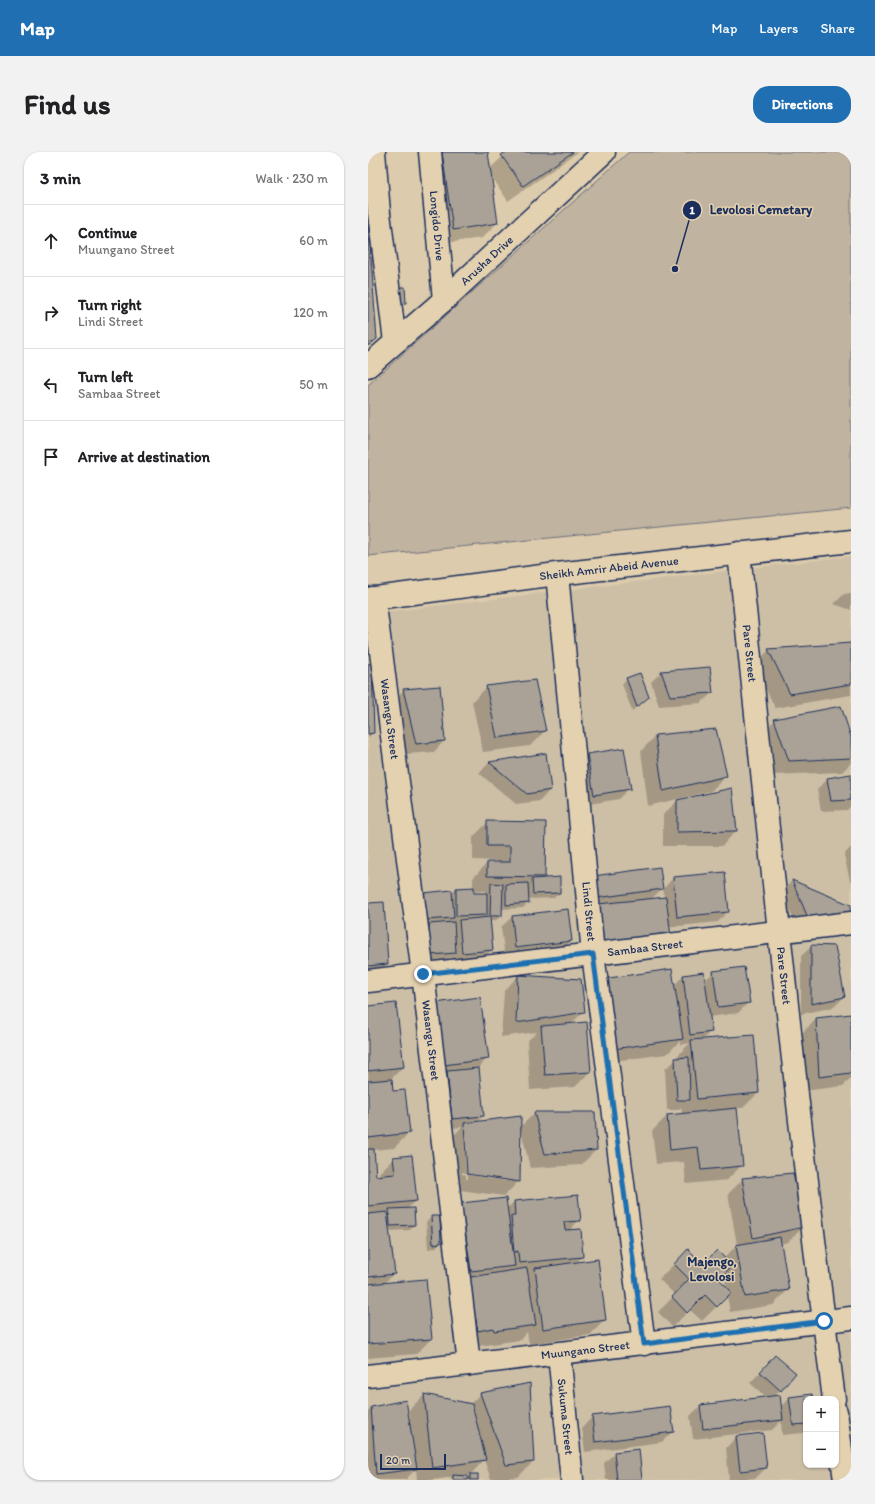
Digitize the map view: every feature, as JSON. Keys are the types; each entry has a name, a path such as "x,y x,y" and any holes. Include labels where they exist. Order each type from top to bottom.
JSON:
{"street":[{"path":"374,152 379,213 395,342"},
{"name":"Longido Drive","path":"430,152 444,300"},
{"name":"Arusha Drive","path":"368,366 444,300 604,152"},
{"name":"Sheikh Amrir Abeid Avenue","path":"371,598 557,574 851,541"},
{"name":"Pare Street","path":"739,553 779,932 834,1396"},
{"name":"Lindi Street","path":"557,574 593,954 644,1344"},
{"name":"Wasangu Street","path":"371,598 423,974 469,1364"},
{"name":"Sambaa Street","path":"368,981 851,923"},
{"name":"Muungano Street","path":"368,1376 851,1318"},
{"name":"Sukuma Street","path":"559,1354 572,1480"},
{"path":"839,1432 845,1480"}],"shaded area":[{"path":"629,152 851,152 851,508 368,556 368,385"},
{"path":"851,556 851,1480 368,1480 368,614"}],"building":[{"path":"442,152 488,152 498,223 453,230"},
{"path":"506,152 573,152 523,186 501,155"},
{"path":"368,218 377,339 368,346"},
{"path":"396,287 405,287 406,303 397,304"},
{"path":"851,643 851,684 790,694 768,649"},
{"path":"372,663 374,733 368,734 368,664"},
{"path":"710,667 713,693 670,696 661,671"},
{"path":"640,673 649,697 637,707 626,678"},
{"path":"535,680 546,731 497,738 486,686"},
{"path":"440,686 445,741 416,744 403,689"},
{"path":"841,706 851,737 851,758 789,761 774,719"},
{"path":"716,729 727,776 663,791 655,735"},
{"path":"624,748 631,789 594,795 587,754"},
{"path":"546,753 551,790 527,794 489,762"},
{"path":"851,774 851,800 831,801 827,778"},
{"path":"732,788 737,831 677,832 677,800"},
{"path":"487,821 546,822 545,877 487,876 487,862 510,862 510,846 487,846"},
{"path":"660,867 663,889 596,898 593,876"},
{"path":"725,872 729,912 677,917 673,877"},
{"path":"560,877 560,893 533,894 532,879"},
{"path":"792,880 851,905 851,912 808,918"},
{"path":"491,883 503,884 502,916 490,916"},
{"path":"528,883 529,903 506,905 506,884"},
{"path":"474,887 474,893 487,893 487,915 456,916 456,888"},
{"path":"452,890 454,918 425,920 423,893"},
{"path":"666,897 671,936 602,944 598,904"},
{"path":"384,902 388,964 368,966 368,903"},
{"path":"568,909 572,941 515,948 512,916"},
{"path":"490,917 493,950 462,953 459,920"},
{"path":"454,922 456,953 430,955 429,924"},
{"path":"811,945 835,946 845,997 811,1004"},
{"path":"744,967 750,1003 718,1007 713,971"},
{"path":"672,969 683,1039 613,1049 602,979"},
{"path":"704,972 712,1032 690,1035 683,975"},
{"path":"518,975 581,979 585,1012 516,1023"},
{"path":"480,997 489,1059 444,1065 435,1003"},
{"path":"396,1003 404,1067 368,1071 368,1006"},
{"path":"851,1014 851,1073 819,1077 816,1018"},
{"path":"587,1022 591,1072 545,1075 541,1026"},
{"path":"754,1035 759,1093 697,1099 691,1040"},
{"path":"689,1057 690,1100 677,1100 675,1058"},
{"path":"479,1068 484,1116 452,1119 447,1071"},
{"path":"392,1079 393,1091 405,1090 410,1133 368,1138 368,1081"},
{"path":"737,1108 743,1166 701,1170 698,1147 670,1150 667,1115"},
{"path":"534,1112 595,1112 597,1150 545,1154"},
{"path":"521,1116 520,1182 467,1174 464,1123"},
{"path":"368,1149 374,1149 376,1176 395,1174 393,1157 412,1155 417,1201 368,1206"},
{"path":"793,1173 804,1227 753,1238 742,1178"},
{"path":"578,1195 581,1221 564,1222 565,1230 581,1229 583,1257 519,1263 518,1251 514,1252 511,1216 515,1216 514,1201"},
{"path":"506,1198 515,1266 471,1271 461,1203"},
{"path":"414,1208 415,1225 390,1226 389,1209"},
{"path":"387,1212 395,1274 368,1277 368,1214"},
{"path":"431,1216 440,1216 441,1243 433,1244"},
{"path":"780,1237 789,1290 745,1297 736,1245"},
{"path":"688,1249 703,1264 717,1250 732,1266 719,1279 732,1292 717,1307 705,1295 687,1313 672,1297 689,1279 674,1264"},
{"path":"598,1259 606,1320 543,1329 535,1268"},
{"path":"527,1268 536,1325 494,1331 493,1328 478,1331 475,1315 471,1315 465,1278"},
{"path":"426,1279 432,1339 368,1344 368,1284"},
{"path":"775,1355 796,1373 781,1391 760,1372"},
{"path":"530,1383 534,1462 506,1465 480,1393"},
{"path":"424,1394 472,1404 486,1460 432,1468"},
{"path":"812,1394 812,1396 803,1396 803,1424 793,1425 789,1397"},
{"path":"780,1395 783,1420 703,1429 700,1405"},
{"path":"406,1400 417,1469 376,1474 371,1407"},
{"path":"670,1406 674,1432 595,1442 592,1416"},
{"path":"763,1433 767,1468 740,1471 736,1436"},
{"path":"639,1449 642,1480 617,1480 614,1452"},
{"path":"470,1474 478,1474 478,1480 470,1480"},
{"path":"453,1475 468,1476 468,1480 453,1480"}],"place":[{"name":"Levolosi Cemetary","path":"675,269"}],"district":[{"name":"Majengo, Levolosi","path":"712,1268"}],"route":[{"path":"423,974 593,954 644,1344 824,1321"}]}
